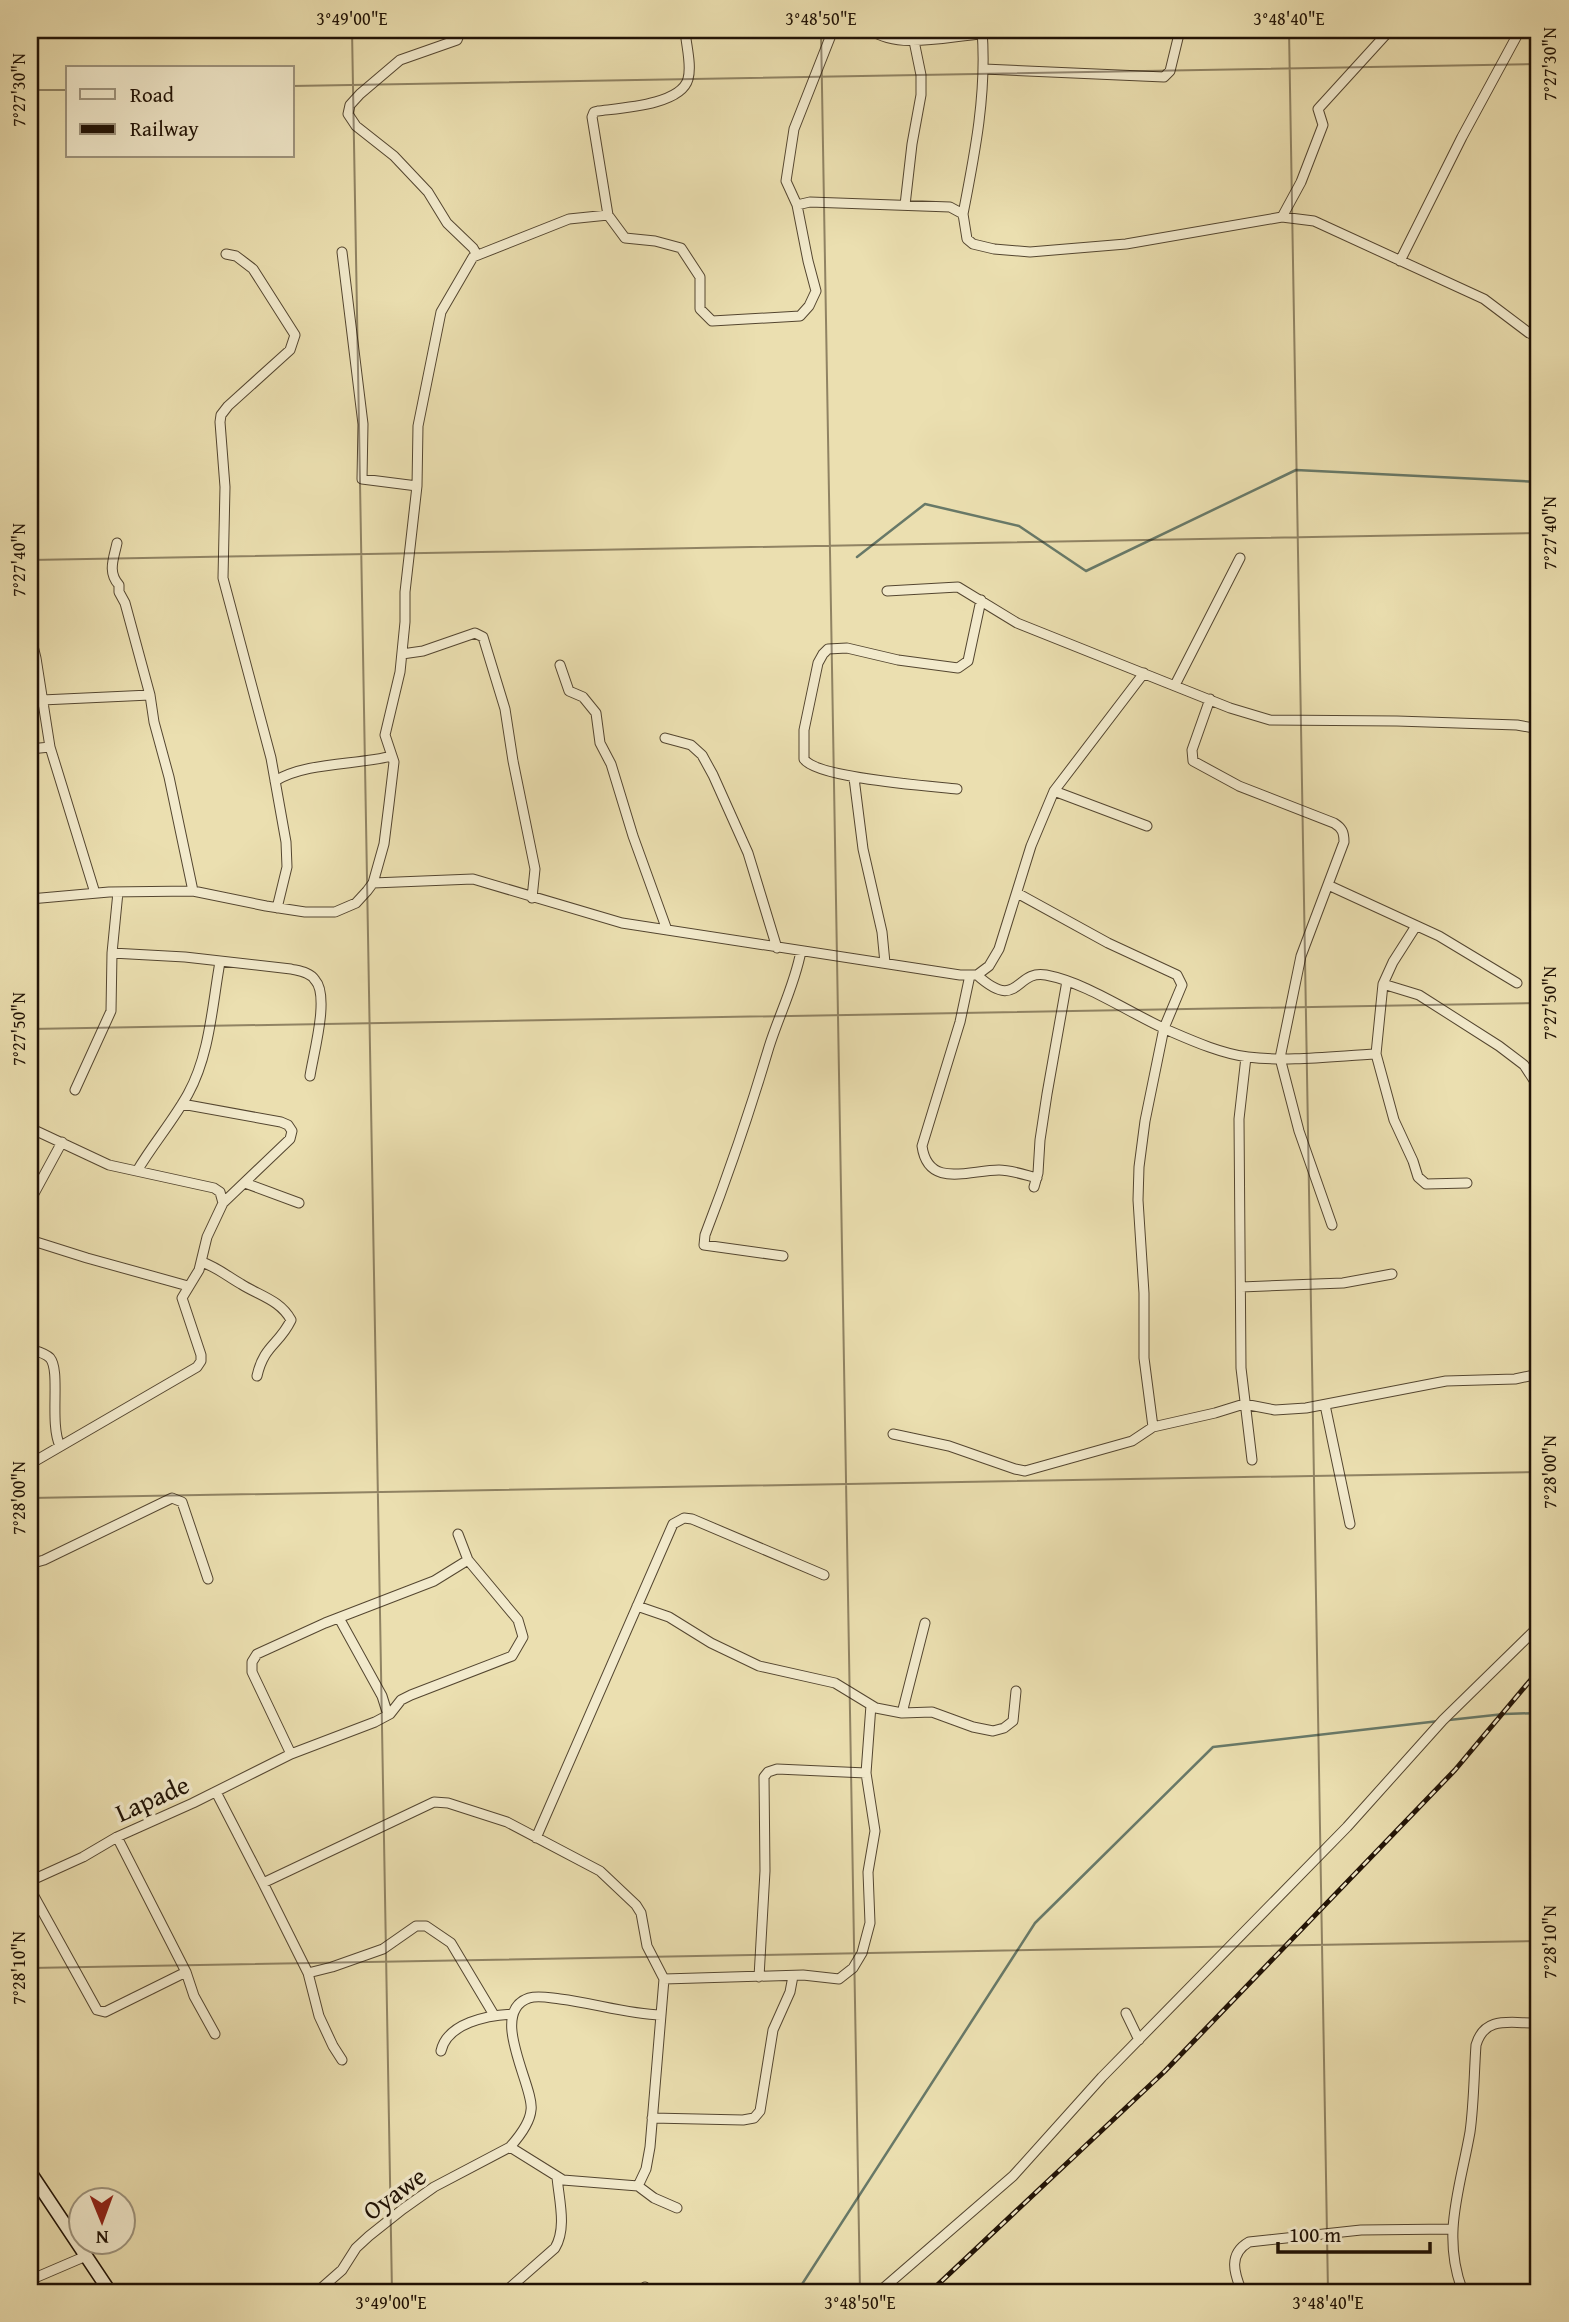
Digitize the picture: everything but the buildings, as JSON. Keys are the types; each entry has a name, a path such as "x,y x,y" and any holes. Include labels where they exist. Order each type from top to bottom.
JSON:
{"main road":[{"path":"30,2172 66,2226"},
{"path":"86,2256 110,2292"}],"street":[{"path":"461,30 457,40 400,60 360,94 350,105 348,114 356,126 394,156 428,192 447,223 477,255"},
{"path":"685,30 689,76 687,83 679,91 652,103 594,112 592,117 608,215 625,238 655,241 681,248 699,277 700,309 712,321 800,316 810,306 817,291 797,205 786,181 794,129 833,30"},
{"path":"871,30 883,38 914,41 982,32 984,69 976,146 963,214 967,239 973,244 1030,252 1126,244 1282,218 1314,221 1484,299 1528,333 1539,337"},
{"path":"984,69 1164,77 1168,76 1170,71 1180,30"},
{"path":"1282,218 1301,183 1323,125 1318,109 1390,30"},
{"path":"1401,261 1462,137 1520,30"},
{"path":"905,205 912,145 922,96 914,41"},
{"path":"797,205 810,202 950,207 963,214"},
{"path":"30,899 95,893 193,891 277,908 335,912 356,903 373,883 384,844 393,773 392,756 385,735 400,672 405,592 417,486 418,426 441,312 473,257 569,219 608,215"},
{"path":"342,252 363,424 362,479 417,486"},
{"path":"226,254 236,256 253,268 295,335 290,350 228,406 221,415 220,422 225,487 223,578 271,758 287,858 277,908"},
{"path":"117,542 111,569 128,611 150,695 193,891"},
{"path":"1175,685 1240,558"},
{"path":"887,591 958,587 1017,623 1269,720 1397,721 1517,725 1539,729"},
{"path":"957,789 854,778 810,766 804,759 804,730 818,663 828,649 847,648 898,660 958,668 968,661 981,600"},
{"path":"401,654 423,651 475,633 483,637 505,709 535,869 532,898"},
{"path":"30,634 37,658 50,747 95,893"},
{"path":"560,666 569,691 583,697 596,713 600,743 611,764 633,836 667,930"},
{"path":"1067,981 1040,1140 1036,1183 1004,1170 968,1175 938,1173 924,1160 922,1146 973,975 989,966 999,949 1031,846 1054,791 1144,673"},
{"path":"43,699 150,695"},
{"path":"1210,699 1192,750 1193,761 1239,786 1340,827 1344,833 1344,842 1301,956 1280,1058 1299,1130 1332,1225"},
{"path":"665,738 691,745 702,755 713,775 751,862 778,948"},
{"path":"30,749 50,747"},
{"path":"275,781 310,769 392,756"},
{"path":"854,778 863,849 882,932 885,963"},
{"path":"1054,791 1147,826"},
{"path":"373,883 466,878 600,918 778,948 973,975 990,987 1003,991 1014,989 1026,979 1040,974 1067,981 1164,1028 1246,1057 1376,1054"},
{"path":"1328,885 1439,936 1517,983"},
{"path":"75,1090 111,1011 112,953 118,892"},
{"path":"1017,893 1108,943 1178,975 1182,985 1164,1028 1145,1121 1139,1167 1144,1359 1153,1427"},
{"path":"1416,926 1393,962 1383,984 1376,1054 1394,1120 1421,1181 1426,1184 1467,1183"},
{"path":"783,1256 704,1245 705,1235 726,1180 780,1013 798,969 801,951"},
{"path":"112,953 290,969 307,974 315,979 322,993 310,1076"},
{"path":"136,1171 154,1143 163,1135 189,1092 205,1049 220,962"},
{"path":"1383,984 1419,996 1499,1046 1524,1065 1539,1088"},
{"path":"1246,1057 1239,1119 1241,1287 1244,1404 1252,1460"},
{"path":"30,1464 197,1367 201,1361 182,1302 184,1293 202,1262 207,1237 223,1203 293,1134 290,1127 281,1122 182,1104"},
{"path":"30,1128 109,1165 214,1188 220,1192 223,1203"},
{"path":"30,1201 62,1142"},
{"path":"245,1183 299,1203"},
{"path":"30,1240 188,1286"},
{"path":"202,1262 220,1269 242,1285 284,1307 291,1320 284,1334 269,1347 261,1359 257,1376"},
{"path":"1241,1287 1343,1283 1392,1274"},
{"path":"30,1349 46,1355 53,1364 54,1422 60,1446"},
{"path":"893,1434 949,1446 1026,1471 1132,1441 1153,1427 1244,1404 1275,1410 1325,1405 1446,1381 1515,1379 1539,1374"},
{"path":"1325,1405 1350,1524"},
{"path":"30,1564 44,1560 172,1498 182,1502 208,1579"},
{"path":"536,1838 673,1524 684,1518 692,1519 824,1575"},
{"path":"291,1754 251,1672 252,1662 257,1654 434,1581 468,1560 458,1534"},
{"name":"Lapade","path":"30,1881 291,1754 388,1715 401,1700 411,1695 512,1656 518,1650 523,1637 518,1620 468,1560"},
{"path":"637,1606 669,1617 711,1643 759,1667 835,1683 876,1708 902,1713 932,1712 973,1727 993,1731 1004,1728 1013,1721 1016,1691"},
{"path":"339,1618 374,1679 388,1715"},
{"path":"902,1713 925,1623"},
{"path":"880,2292 1013,2176 1139,2039 1347,1826 1443,1720 1539,1626"},
{"path":"664,1979 793,1976 830,1979 845,1976 853,1968 866,1942 870,1923 868,1872 875,1831 866,1773 871,1704"},
{"path":"759,1977 765,1871 765,1777 768,1772 777,1769 866,1773"},
{"path":"216,1792 307,1973 318,2016 342,2060"},
{"path":"263,1883 434,1802 448,1803 507,1822 600,1871 641,1913 647,1946 664,1979 646,2169 638,2186"},
{"path":"117,1837 215,2034"},
{"path":"30,1889 97,2010 105,2012 186,1972"},
{"path":"307,1973 383,1949 416,1926 426,1926 451,1943 494,2015"},
{"path":"652,2118 754,2118 760,2111 773,2030 790,1992 793,1976"},
{"path":"661,2015 639,2014 540,1997 522,2002 513,2014 516,2060 532,2109 510,2147 557,2177 573,2182 638,2186 654,2198 677,2208"},
{"path":"1126,2013 1139,2039"},
{"path":"441,2051 443,2041 476,2019 513,2014"},
{"path":"1463,2292 1453,2260 1452,2228 1471,2128 1479,2034 1484,2027 1492,2024 1539,2023"},
{"name":"Oyawe","path":"317,2292 342,2270 356,2248 403,2209 434,2187 510,2147"},
{"path":"505,2292 555,2248 560,2239 562,2228 557,2177"},
{"path":"1242,2292 1234,2272 1234,2261 1237,2252 1249,2242 1361,2230 1452,2228"},
{"path":"30,2280 86,2256"}],"waterway":[{"path":"857,557 925,504 1019,526 1086,571 1296,470 1539,482"},
{"path":"1449,1720 1539,1713"},
{"path":"797,2292 1035,1923 1213,1747 1439,1721"}],"railway":[{"path":"930,2292 1165,2071 1455,1770 1539,1670"}]}
